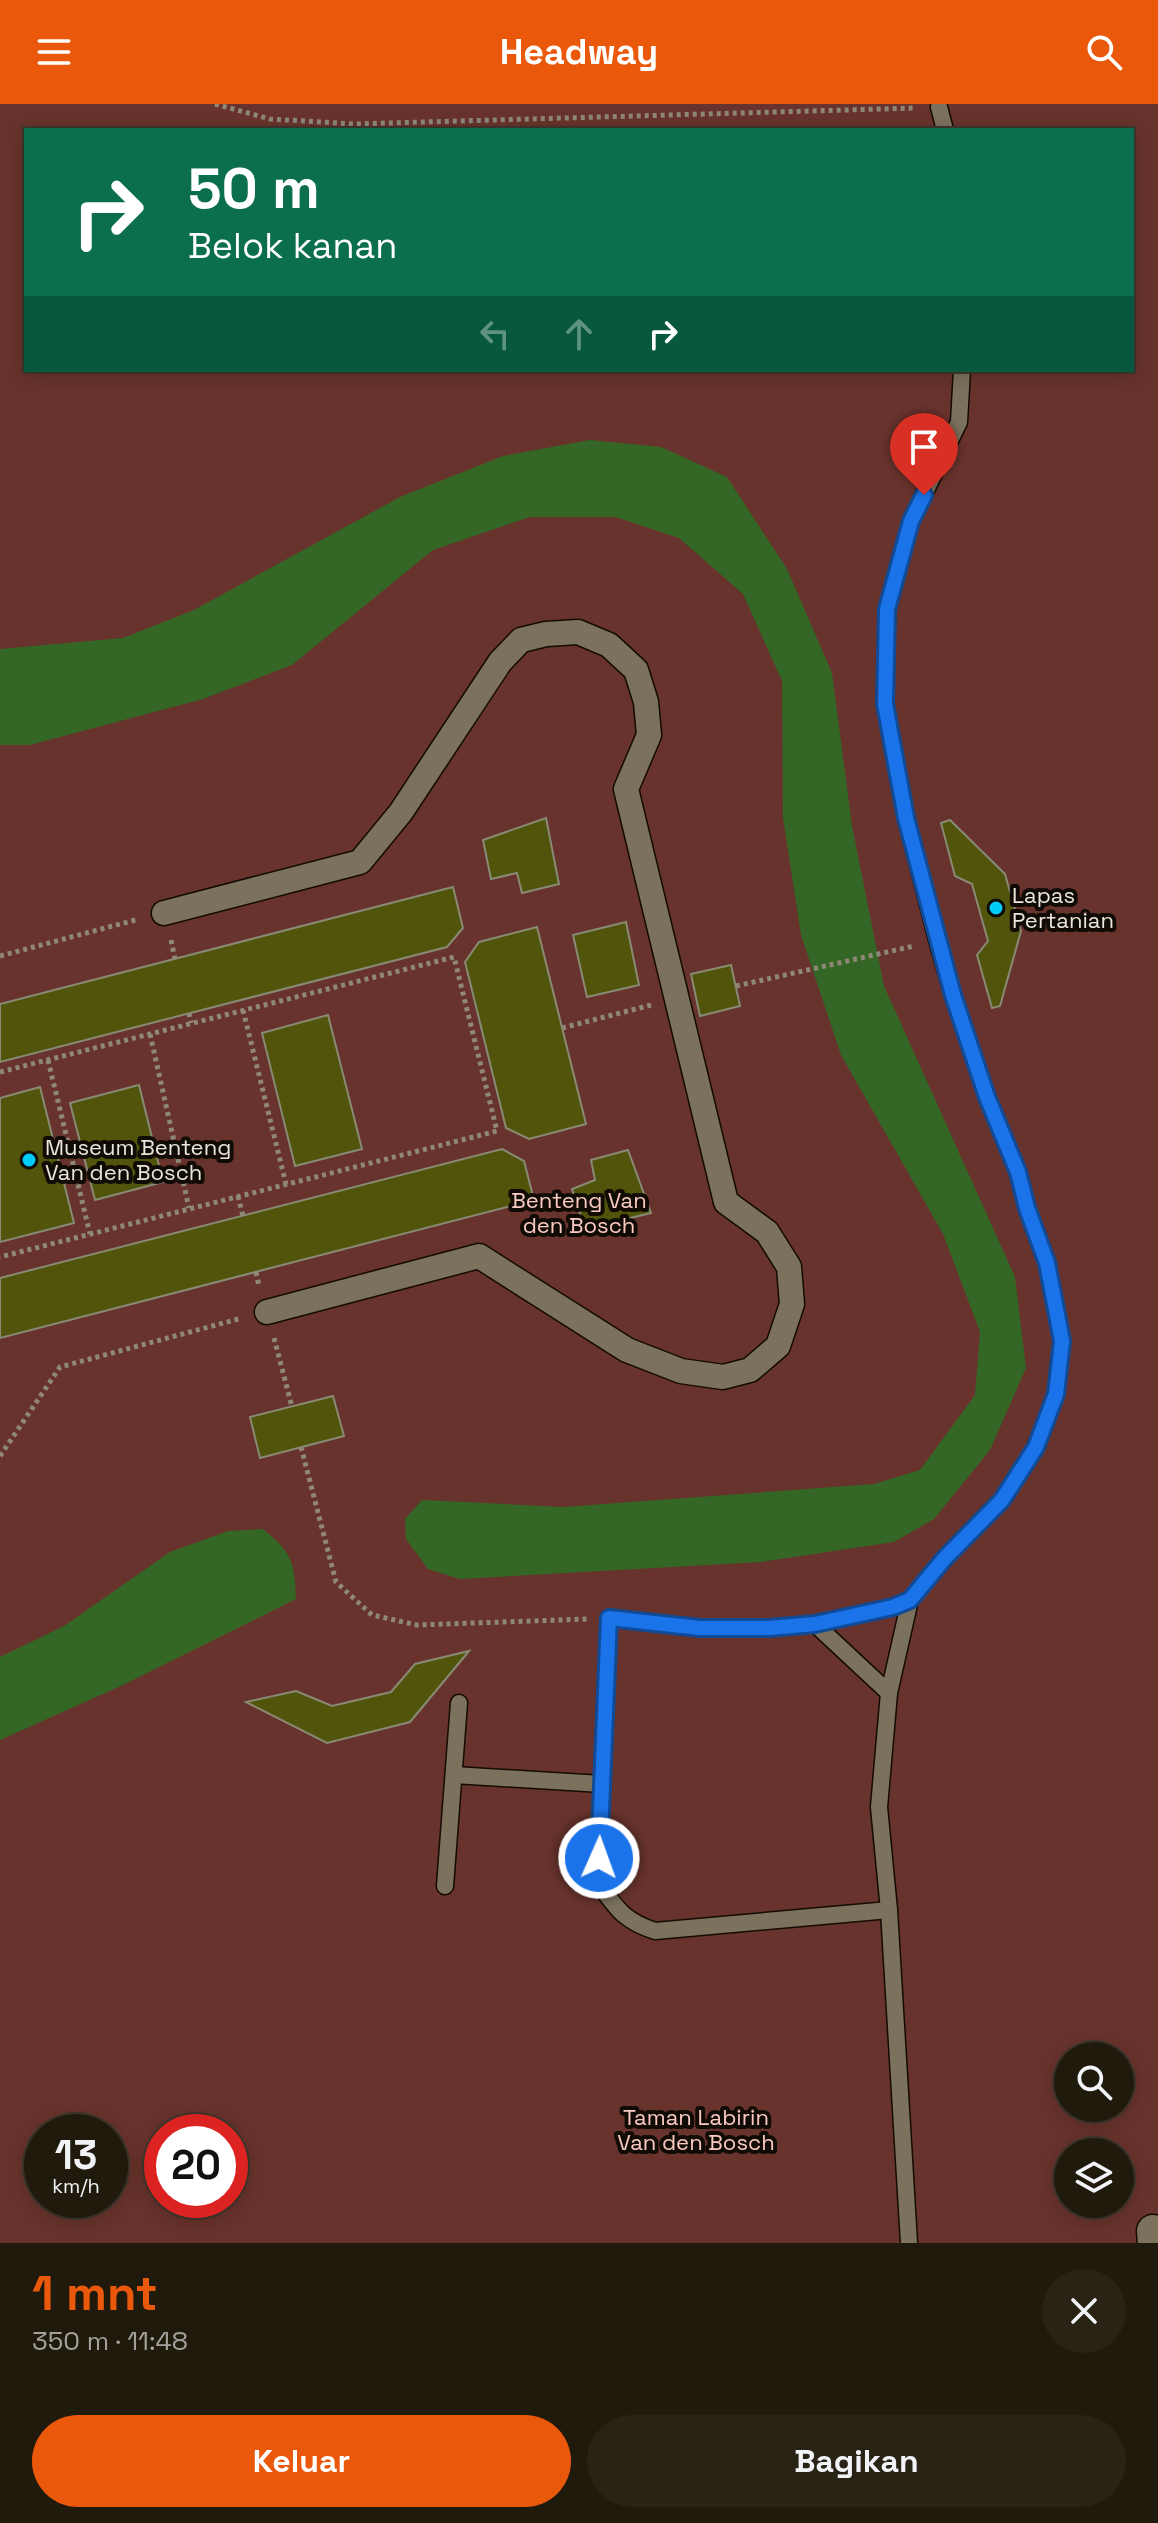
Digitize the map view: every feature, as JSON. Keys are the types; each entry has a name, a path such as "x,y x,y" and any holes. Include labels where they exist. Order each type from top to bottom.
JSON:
{"street":[{"path":"164,913 360,862 401,812 500,662 521,640 546,634 578,632 609,645 636,670 646,702 649,735 626,789 726,1202 767,1232 789,1267 792,1304 778,1346 750,1370 723,1377 681,1371 627,1350 479,1256 267,1312"}],"lane":[{"path":"939,107 944,128"},
{"path":"909,2243 889,1910 879,1807 889,1693 910,1600 944,1559 1002,1500 1036,1447 1056,1394 1062,1341 1047,1263 1018,1172 982,1082 941,954 906,818 885,704 887,609 911,521 959,422 962,372"},
{"path":"889,1910 655,1931 634,1924 616,1909 598,1883 609,1618 700,1628 769,1628 815,1624 893,1607 910,1600"},
{"path":"815,1624 889,1693"},
{"path":"445,1886 459,1703"},
{"path":"454,1775 602,1784"}],"path":[{"path":"215,104 270,119 354,124 939,107"},
{"path":"0,956 164,913"},
{"path":"736,986 883,953"},
{"path":"0,1072 454,957 497,1131 0,1257"},
{"path":"562,1028 678,999"},
{"path":"243,1010 286,1184"},
{"path":"189,1013 191,1023"},
{"path":"150,1034 189,1208"},
{"path":"477,1048 486,1046"},
{"path":"48,1060 90,1234"},
{"path":"238,1196 243,1216"},
{"path":"0,1456 60,1367 267,1312 292,1407"},
{"path":"301,1447 336,1582 372,1615 417,1625 609,1618"}],"green space":[{"name":"Benteng Van den Bosch","path":"0,104 1158,104 1158,2243 0,2243"}],"shaded area":[{"path":"590,440 661,447 727,477 787,569 832,673 852,826 884,986 1015,1277 1026,1368 990,1450 934,1519 894,1542 761,1562 460,1579 428,1569 406,1539 405,1519 422,1500 563,1507 874,1484 920,1470 975,1395 980,1332 943,1234 841,1055 801,935 783,818 782,681 743,594 679,538 616,517 530,517 433,550 292,665 203,699 30,745 0,745 0,649 123,638 194,610 400,497 503,456"},
{"path":"263,1529 290,1559 296,1599 123,1685 0,1740 0,1657 64,1626 170,1552 228,1531"}],"building":[{"path":"546,818 559,884 522,893 517,873 491,879 483,840"},
{"name":"Lapas Pertanian","path":"950,820 1005,874 1021,931 1000,1006 992,1008 977,955 988,941 972,884 955,876 941,823"},
{"path":"453,887 463,928 447,947 0,1062 0,1004"},
{"path":"626,922 639,985 587,997 573,935"},
{"path":"537,927 586,1124 529,1139 506,1128 465,962 479,942"},
{"path":"731,965 740,1006 700,1016 691,974"},
{"path":"328,1015 362,1149 295,1166 262,1033"},
{"path":"139,1085 163,1182 95,1200 70,1103"},
{"name":"Museum Benteng Van den Bosch","path":"40,1087 74,1223 0,1242 0,1098"},
{"path":"502,1149 524,1161 534,1200 0,1338 0,1278"},
{"path":"628,1150 651,1213 585,1229 572,1189 595,1180 591,1160"},
{"path":"333,1396 344,1436 260,1458 250,1417"},
{"path":"469,1651 410,1722 327,1743 246,1702 296,1691 332,1706 391,1692 415,1664"}],"place":[{"name":"Lapas Pertanian","path":"996,908"},
{"name":"Museum Benteng Van den Bosch","path":"29,1160"}],"route":[{"path":"599,1858 609,1618 700,1628 769,1628 815,1624 893,1607 910,1600 944,1559 1002,1500 1036,1447 1056,1394 1062,1341 1047,1263 1018,1172 987,1097 937,940 906,818 885,704 887,609 911,521 924,495"}],"park label":[{"name":"Taman Labirin Van den Bosch","path":"696,2130"}]}
